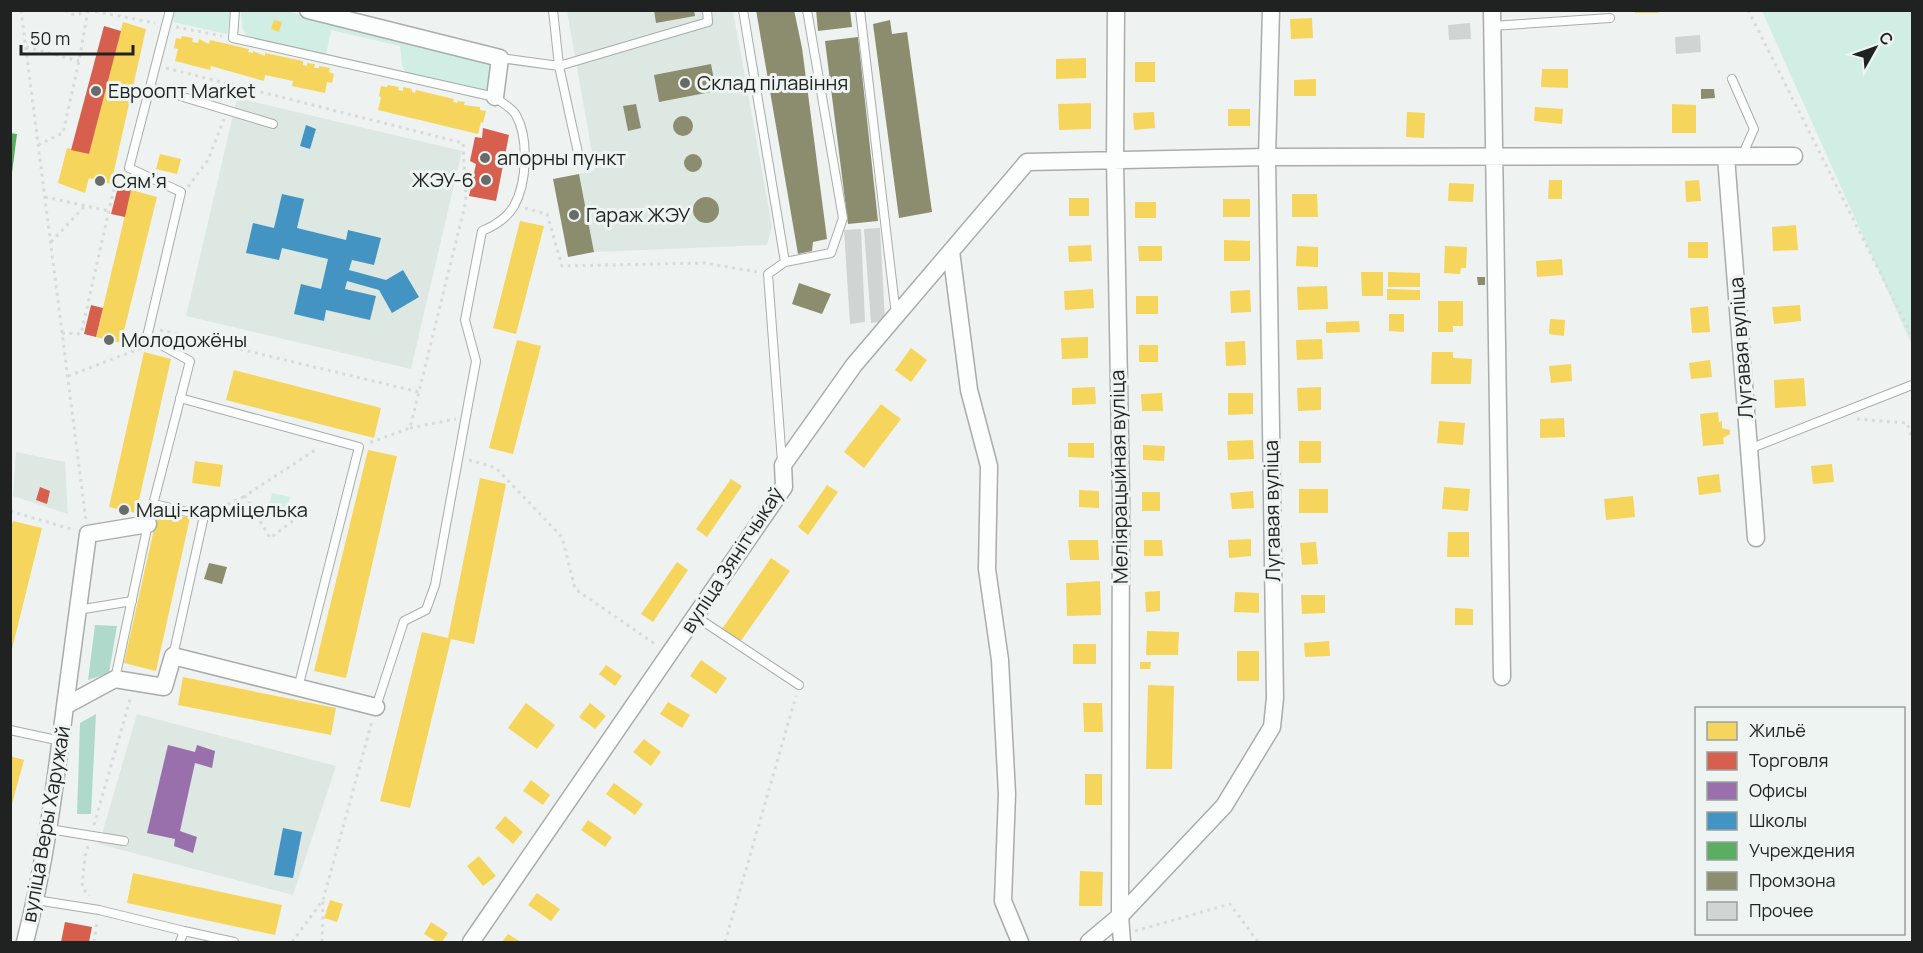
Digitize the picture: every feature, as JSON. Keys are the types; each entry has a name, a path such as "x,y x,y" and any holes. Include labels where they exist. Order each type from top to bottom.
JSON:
{"street":[{"path":"308,10 500,58 495,98"},
{"name":"Меліярацыйная вуліца","path":"1116,10 1115,160 1120,496 1120,916 1122,939"},
{"name":"Лугавая вуліца","path":"1089,942 1120,916 1224,806 1272,727 1275,698 1267,158 1271,10"},
{"path":"1492,18 1502,677"},
{"path":"1115,160 1794,156"},
{"name":"Лугавая вуліца","path":"1734,157 1749,449 1756,538"},
{"name":"вуліца Зянітчыкаў","path":"471,942 784,487 783,465 854,364 1027,162 1115,160"},
{"path":"951,251 969,390 989,466 987,568 1000,660 1008,794 1003,901 1020,942"},
{"path":"88,534 148,524"},
{"name":"вуліца Веры Харужай","path":"25,942 36,900 49,828 88,534"},
{"path":"115,679 164,687 173,656 376,707"},
{"name":"вуліца Веры Харужай","path":"65,706 115,679"}],"lane":[{"path":"115,679 148,524 190,361 147,337 181,192 129,168 170,10"},
{"path":"235,10 233,38 495,98 515,114 525,138 524,171 514,206 497,225 482,231 465,320 476,361 435,585 426,610 404,621 376,707"},
{"path":"553,10 559,66 580,162"},
{"path":"500,58 559,66 708,22 707,10"},
{"path":"743,10 785,262"},
{"path":"783,465 768,274 785,262 831,253 843,218 807,10"},
{"path":"860,10 896,315"},
{"path":"1492,18 1610,18"},
{"path":"1732,79 1754,129 1734,157"},
{"path":"150,87 273,124"},
{"path":"1749,449 1912,385"},
{"path":"180,398 359,447 298,688"},
{"path":"154,504 204,516 173,656"},
{"path":"78,610 132,601"},
{"path":"695,616 799,686"},
{"path":"10,730 61,741"},
{"path":"49,828 124,841"},
{"path":"36,900 99,910 234,942"},
{"path":"180,942 184,931"}],"path":[{"path":"10,512 88,534 21,10"},
{"path":"65,10 70,14 79,15 88,10 233,38"},
{"path":"38,145 63,133 88,10"},
{"path":"1748,10 1912,336"},
{"path":"26,47 79,61"},
{"path":"156,66 463,143 466,201 410,428"},
{"path":"179,199 208,160 234,86"},
{"path":"62,333 81,334 115,184 129,168"},
{"path":"45,197 109,211"},
{"path":"51,242 86,206"},
{"path":"514,206 547,214 562,266 705,263 768,274"},
{"path":"150,327 419,392"},
{"path":"68,376 142,349 152,339"},
{"path":"359,447 410,428 465,417"},
{"path":"1832,417 1907,423 1912,438"},
{"path":"204,516 245,496 316,448 327,448"},
{"path":"458,457 496,468 562,537 575,589 669,654"},
{"path":"245,496 270,538 305,512"},
{"path":"94,942 99,910 82,887 85,856 135,682"},
{"path":"724,942 799,686"},
{"path":"322,942 323,900 376,707"},
{"path":"292,942 323,900"},
{"path":"1122,939 1230,904 1258,942"}],"shaded area":[{"path":"567,11 733,11 772,226 767,245 594,252 579,174 595,170"},
{"path":"237,98 462,151 411,369 186,316"},
{"path":"16,452 65,462 68,514 13,496"},
{"path":"137,714 336,766 293,895 99,844"}],"green space":[{"path":"175,11 230,11 227,34 173,22"},
{"path":"241,11 286,11 490,61 486,97 408,76 402,66 400,46 331,30 326,55 247,37 242,27"},
{"path":"1762,11 1912,11 1912,345"},
{"path":"272,493 290,497 284,519 267,515"},
{"path":"95,625 117,626 109,673 88,680"},
{"path":"96,714 91,814 77,814 80,723"}],"building: Жильё":[{"path":"1635,10 1658,10 1659,13 1635,13"},
{"path":"1312,18 1313,38 1291,39 1290,19"},
{"path":"274,20 282,22 279,32 271,29"},
{"path":"123,22 146,29 111,184 89,178 85,193 58,183 67,148 89,154"},
{"path":"182,36 193,38 192,42 198,43 199,39 209,44 210,40 249,49 248,52 253,53 253,51 265,56 265,53 303,61 303,65 307,66 307,63 315,64 314,68 319,68 319,66 330,68 329,72 334,74 332,83 327,82 325,93 292,86 293,81 265,75 264,81 211,66 210,70 175,61 178,49 174,48 176,38 181,39"},
{"path":"1086,58 1086,78 1056,79 1056,59"},
{"path":"1135,62 1155,62 1155,82 1135,82"},
{"path":"1542,69 1568,69 1568,88 1541,87"},
{"path":"1316,79 1316,96 1294,96 1294,80"},
{"path":"388,85 399,87 398,90 403,91 403,87 412,89 415,93 416,90 454,99 453,102 457,103 458,101 465,102 464,105 480,107 480,110 486,111 478,134 378,110 381,86 387,87"},
{"path":"1091,103 1091,129 1059,130 1058,104"},
{"path":"1672,104 1696,105 1696,133 1672,133"},
{"path":"1535,107 1563,109 1562,124 1534,121"},
{"path":"1228,109 1250,109 1250,126 1228,126"},
{"path":"1154,112 1155,128 1134,130 1133,113"},
{"path":"1407,112 1425,113 1424,138 1406,137"},
{"path":"160,154 181,159 177,174 156,169"},
{"path":"1549,180 1562,180 1562,199 1548,199"},
{"path":"1699,180 1701,201 1686,202 1685,181"},
{"path":"1449,183 1474,184 1473,202 1448,201"},
{"path":"131,190 157,197 121,343 96,337"},
{"path":"1292,194 1317,194 1318,217 1292,217"},
{"path":"1069,198 1089,198 1089,216 1069,216"},
{"path":"1223,199 1250,199 1250,217 1223,217"},
{"path":"1135,202 1156,202 1156,218 1135,218"},
{"path":"520,221 544,226 516,334 493,328"},
{"path":"1796,225 1798,250 1773,251 1772,227"},
{"path":"1224,240 1250,241 1250,261 1224,261"},
{"path":"1688,242 1708,242 1708,258 1688,258"},
{"path":"1091,245 1092,261 1069,262 1068,246"},
{"path":"1138,246 1162,246 1162,261 1139,261"},
{"path":"1297,246 1318,247 1318,267 1296,266"},
{"path":"1445,246 1467,247 1466,268 1461,268 1460,274 1444,273"},
{"path":"1562,259 1563,275 1537,277 1536,261"},
{"path":"1361,272 1383,272 1383,296 1362,296"},
{"path":"1388,272 1420,273 1420,287 1388,287"},
{"path":"1327,286 1328,309 1298,310 1297,287"},
{"path":"1093,289 1094,308 1065,310 1064,291"},
{"path":"1387,289 1420,290 1420,300 1387,300"},
{"path":"1250,290 1251,312 1231,313 1230,291"},
{"path":"1136,296 1158,296 1158,314 1136,314"},
{"path":"1438,301 1463,301 1463,326 1453,326 1453,332 1438,332"},
{"path":"1800,305 1801,321 1774,324 1772,307"},
{"path":"1708,306 1710,332 1692,333 1690,308"},
{"path":"1389,314 1404,314 1404,332 1389,331"},
{"path":"1550,319 1565,320 1564,336 1549,334"},
{"path":"1359,321 1360,332 1326,333 1326,322"},
{"path":"1088,337 1088,358 1062,359 1061,338"},
{"path":"1322,339 1323,359 1297,360 1296,340"},
{"path":"517,340 541,346 513,454 489,448"},
{"path":"1245,341 1246,365 1226,366 1225,342"},
{"path":"1139,345 1158,345 1158,362 1139,362"},
{"path":"911,348 927,360 911,382 895,370"},
{"path":"144,352 171,359 136,513 109,507"},
{"path":"1432,352 1453,352 1453,358 1472,359 1471,384 1431,384"},
{"path":"1710,360 1712,377 1691,379 1689,363"},
{"path":"1571,364 1572,381 1551,383 1549,366"},
{"path":"234,370 381,408 374,438 226,400"},
{"path":"1804,378 1806,406 1775,408 1774,380"},
{"path":"1095,387 1096,404 1072,405 1072,388"},
{"path":"1321,387 1321,410 1298,411 1297,388"},
{"path":"1162,393 1163,411 1142,411 1141,394"},
{"path":"1228,393 1253,393 1253,414 1228,415"},
{"path":"881,404 901,419 864,468 844,452"},
{"path":"1718,412 1722,428 1730,430 1730,434 1723,438 1724,444 1703,446 1700,414"},
{"path":"1564,418 1565,437 1540,438 1540,419"},
{"path":"1439,421 1465,423 1463,445 1437,443"},
{"path":"1253,440 1254,459 1228,460 1227,441"},
{"path":"1299,441 1321,441 1321,463 1299,463"},
{"path":"1068,443 1094,443 1094,458 1068,457"},
{"path":"1143,445 1165,446 1164,461 1143,460"},
{"path":"368,450 397,456 346,678 314,671"},
{"path":"195,461 223,465 220,487 192,483"},
{"path":"1832,464 1834,482 1813,484 1811,466"},
{"path":"1719,474 1721,492 1699,495 1697,477"},
{"path":"480,478 506,484 474,644 451,639 410,808 380,801 422,632 448,638"},
{"path":"731,479 742,486 707,537 696,529"},
{"path":"827,485 838,492 808,535 798,527"},
{"path":"1444,487 1470,489 1468,511 1442,509"},
{"path":"1299,489 1328,489 1328,513 1299,513"},
{"path":"1079,490 1099,491 1099,508 1079,507"},
{"path":"1253,491 1254,508 1232,509 1230,493"},
{"path":"1142,492 1160,492 1160,511 1142,511"},
{"path":"1633,496 1635,517 1606,520 1604,499"},
{"path":"158,511 190,518 156,671 124,663"},
{"path":"13,521 42,528 11,653 10,530"},
{"path":"1448,532 1469,532 1469,557 1447,557"},
{"path":"1251,539 1251,556 1229,558 1228,540"},
{"path":"1068,540 1098,540 1099,560 1070,560"},
{"path":"1144,540 1162,540 1163,556 1144,556"},
{"path":"1316,542 1318,564 1302,565 1300,543"},
{"path":"771,558 790,571 740,642 722,629"},
{"path":"677,562 688,570 653,622 641,614"},
{"path":"1100,581 1101,615 1067,616 1066,583"},
{"path":"1160,591 1160,611 1146,612 1145,592"},
{"path":"1235,592 1259,593 1259,613 1234,612"},
{"path":"1301,595 1325,595 1325,613 1302,614"},
{"path":"1455,608 1473,609 1473,625 1455,625"},
{"path":"1147,631 1179,632 1178,655 1146,655"},
{"path":"1329,641 1330,656 1305,657 1304,643"},
{"path":"1073,644 1096,644 1096,664 1073,664"},
{"path":"1237,651 1259,651 1259,681 1237,681"},
{"path":"701,660 727,678 716,694 690,676"},
{"path":"1140,662 1151,662 1150,669 1140,669"},
{"path":"606,665 622,676 615,686 599,674"},
{"path":"183,677 336,708 331,735 178,705"},
{"path":"1148,685 1174,686 1172,769 1146,769"},
{"path":"668,702 690,715 682,728 660,714"},
{"path":"526,703 555,725 537,749 508,728"},
{"path":"590,703 606,716 595,729 579,717"},
{"path":"1083,703 1102,703 1103,732 1084,732"},
{"path":"644,739 661,752 651,766 633,752"},
{"path":"10,756 24,760 12,804 10,803"},
{"path":"1085,774 1102,774 1102,805 1085,805"},
{"path":"531,780 550,795 543,805 523,791"},
{"path":"614,783 643,804 635,815 606,794"},
{"path":"505,816 523,832 513,844 495,828"},
{"path":"588,820 612,837 605,847 581,830"},
{"path":"479,856 496,876 483,886 467,866"},
{"path":"1080,871 1103,872 1102,906 1079,906"},
{"path":"133,873 282,905 275,935 127,903"},
{"path":"537,893 560,909 551,921 528,905"},
{"path":"330,900 343,904 337,922 324,918"},
{"path":"431,922 448,933 442,942 437,942 424,934"},
{"path":"508,934 521,942 502,942"}],"building: Торговля":[{"name":"Евроопт Market","path":"104,26 121,31 89,154 71,150"},
{"name":"ЖЭУ-6","path":"483,128 509,135 496,201 469,196 476,164 470,161 475,137 482,138"},
{"path":"118,187 131,190 125,217 111,214"},
{"path":"91,305 103,308 96,337 84,334"},
{"path":"40,487 50,491 47,504 36,500"},
{"path":"65,922 92,927 89,942 61,942"}],"building: Офисы":[{"path":"168,745 195,752 197,745 215,751 212,768 195,763 180,831 197,837 193,853 174,846 175,839 147,833"}],"building: Школы":[{"path":"306,125 316,129 310,149 300,146"},
{"path":"282,194 304,199 297,228 346,240 348,230 381,238 374,265 352,260 349,270 386,280 403,270 419,297 392,313 379,290 347,281 345,289 376,296 370,320 326,310 324,321 294,314 301,284 321,289 328,259 282,248 279,260 246,253 253,223 274,228"},
{"path":"283,828 302,832 293,878 274,875"}],"building: Учреждения":[{"path":"10,133 17,134 12,173 10,173"}],"building: Промзона":[{"path":"654,10 694,10 695,16 656,23"},
{"path":"756,10 794,10 802,48 827,239 813,242 812,251 798,254"},
{"path":"816,10 850,10 852,27 818,31"},
{"path":"890,20 892,34 907,32 932,212 899,218 873,24"},
{"path":"858,37 878,221 848,224 825,41"},
{"name":"Склад пілавіння","path":"711,64 716,91 659,102 654,75"},
{"path":"1701,89 1714,89 1715,98 1701,99"},
{"path":"636,104 641,128 628,131 623,106"},
{"path":"683,116 690,119 693,126 690,133 683,136 676,133 673,126 676,119"},
{"path":"693,154 699,157 702,163 699,169 693,172 687,169 684,163 687,157"},
{"name":"Гараж ЖЭУ","path":"579,174 594,252 568,257 553,179"},
{"path":"706,197 715,201 719,210 715,219 706,223 697,219 693,210 697,201"},
{"path":"1477,277 1485,277 1485,285 1478,285"},
{"path":"799,283 831,294 822,314 792,304"},
{"path":"209,563 227,567 222,584 204,579"}],"building: Прочее":[{"path":"1470,23 1471,39 1449,40 1448,25"},
{"path":"1700,35 1701,52 1676,54 1675,37"},
{"path":"880,228 885,321 871,323 864,229"},
{"path":"861,229 865,322 850,324 844,230"}],"place":[{"name":"Склад пілавіння","path":"685,83"},
{"name":"Евроопт Market","path":"96,91"},
{"name":"апорны пункт","path":"485,158"},
{"name":"ЖЭУ-6","path":"486,180"},
{"name":"Сямʼя","path":"100,181"},
{"name":"Гараж ЖЭУ","path":"574,215"},
{"name":"Молодожёны","path":"109,340"},
{"name":"Маці-карміцелька","path":"124,510"}]}
